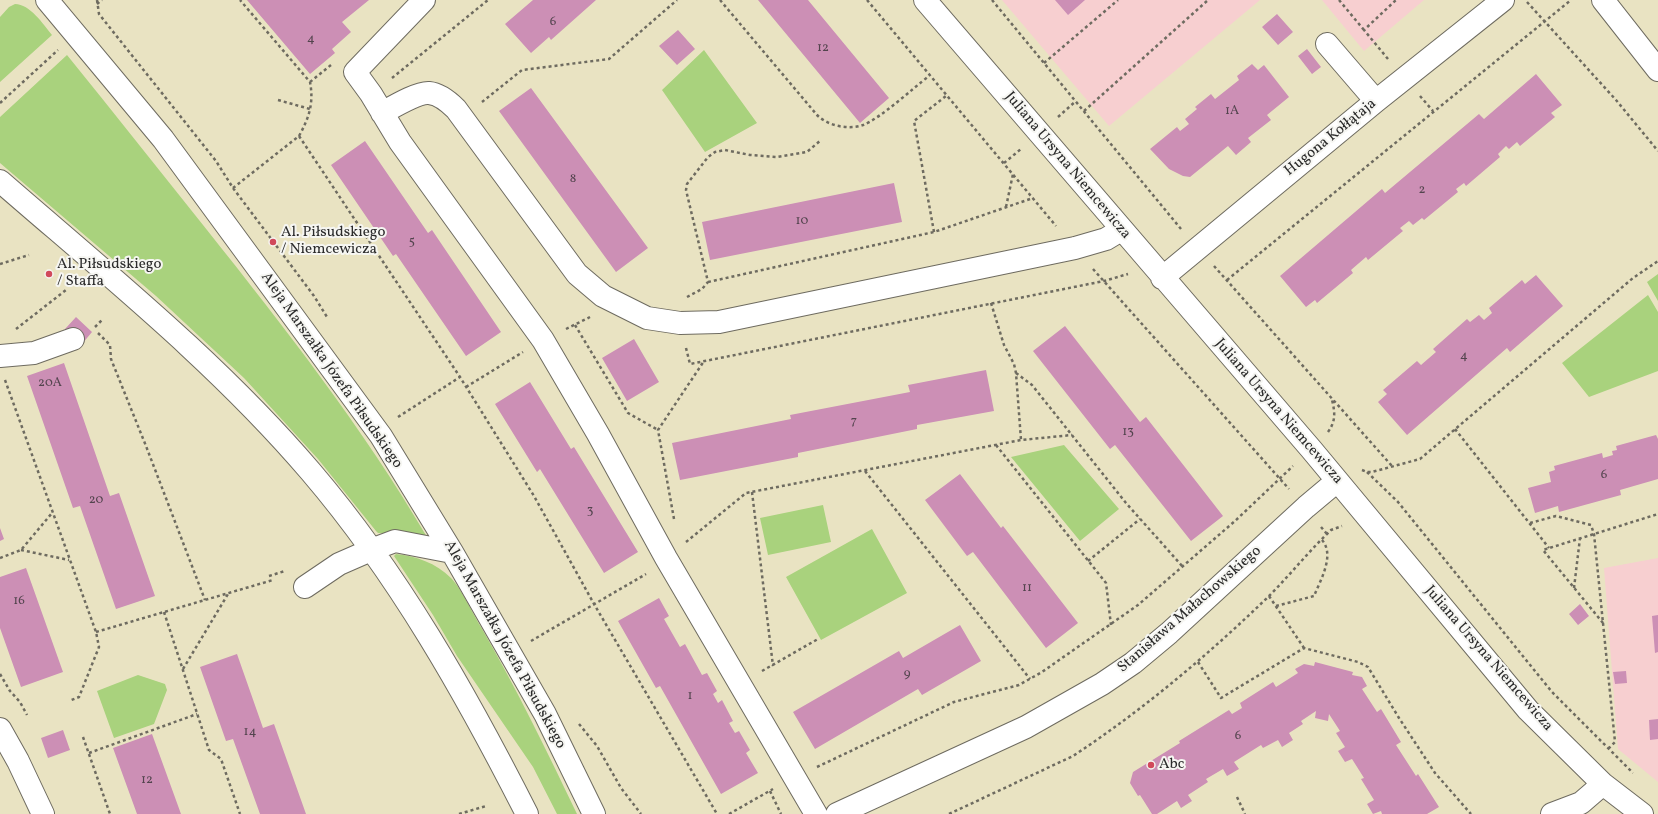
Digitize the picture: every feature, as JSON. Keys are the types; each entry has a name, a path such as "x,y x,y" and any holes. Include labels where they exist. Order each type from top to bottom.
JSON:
{"street":[{"name":"Aleja Marszałka Józefa Piłsudskiego","path":"47,0 163,139 381,436 452,552 545,714 596,811"},
{"path":"424,0 355,72 371,94 400,142 543,340 598,434 666,558 816,814"},
{"name":"Juliana Ursyna Niemcewicza","path":"925,0 1337,481 1528,710 1603,784 1642,814"},
{"name":"Hugona Kołłątaja","path":"1162,278 1376,101 1503,0"},
{"path":"1603,0 1658,70"},
{"path":"1327,44 1376,101"},
{"path":"382,113 416,96 429,93 447,100 456,109 577,274 603,296 647,318 680,323 719,322 1075,248 1106,238 1122,230"},
{"path":"0,181 222,376 310,471 341,509 371,550 437,649 485,734 527,814"},
{"path":"2,366 73,339"},
{"name":"Stanisława Małachowskiego","path":"837,814 1026,727 1102,684 1133,663 1168,633 1306,507 1337,481"},
{"path":"305,587 339,564 394,541 452,552"},
{"path":"0,729 43,814"},
{"path":"1552,814 1581,803 1603,784"}],"path":[{"path":"97,4 102,0"},
{"path":"233,188 299,136 304,127 310,109 312,96 310,82 240,0"},
{"path":"371,94 488,0"},
{"path":"478,105 522,70 609,59 676,0"},
{"path":"720,0 817,115 830,124 845,127 861,125 873,120 929,76"},
{"path":"992,0 1198,248 1392,466"},
{"path":"1044,63 1118,0"},
{"path":"1084,111 1208,0"},
{"path":"1339,0 1364,30"},
{"path":"1525,0 1616,100 1658,151"},
{"path":"1227,280 1571,0"},
{"path":"0,103 75,33 99,14"},
{"path":"934,232 914,122 946,96"},
{"path":"278,100 310,109"},
{"path":"299,136 460,377 534,496 594,604 717,814"},
{"path":"708,282 686,190 687,184 708,157 715,152 726,150 750,155 777,157 807,152 821,140"},
{"path":"1006,207 1013,174"},
{"path":"680,299 702,289 708,282 934,232 1033,198"},
{"path":"0,264 29,255"},
{"path":"1367,472 1420,459 1633,278 1658,261"},
{"path":"14,330 66,290"},
{"path":"991,303 1004,345 1014,364 1016,372 1021,440"},
{"path":"102,320 93,329 110,345 111,359 205,600"},
{"path":"575,324 628,413 658,430"},
{"path":"675,524 658,430 704,361"},
{"path":"2,366 8,392 96,632 99,647 79,697 70,701"},
{"path":"1016,372 1032,385 1140,519 1183,567"},
{"path":"392,421 460,377"},
{"path":"1455,429 1549,548"},
{"path":"682,536 685,543 746,494 752,492 1021,440 1072,435"},
{"path":"996,445 1106,583 1111,625"},
{"path":"1356,467 1367,472 1398,502 1552,692 1638,778"},
{"path":"864,470 1030,679"},
{"path":"729,814 794,777 954,702 1019,685 1042,672 1138,606 1236,521 1280,479"},
{"path":"752,492 772,666"},
{"path":"0,558 21,550 52,513"},
{"path":"1603,623 1543,550 1658,514"},
{"path":"1530,523 1556,516 1590,525 1594,534 1614,742 1608,749"},
{"path":"1088,561 1140,519"},
{"path":"949,814 1073,756 1137,710 1198,662 1269,596 1335,527 1346,526"},
{"path":"1574,588 1580,538"},
{"path":"1276,606 1314,596 1327,562 1326,546 1322,540"},
{"path":"21,550 70,560"},
{"path":"527,643 649,572 666,558"},
{"path":"96,632 273,580"},
{"path":"182,669 228,593"},
{"path":"1269,596 1304,648 1358,662 1368,667 1435,773 1471,814"},
{"path":"164,612 209,750 221,759 240,814"},
{"path":"759,673 818,639"},
{"path":"1198,662 1221,698 1304,648"},
{"path":"0,674 10,691 20,702 27,715"},
{"path":"90,753 197,714"},
{"path":"83,737 90,753 110,814"},
{"path":"770,791 781,814"},
{"path":"1237,797 1245,814"},
{"path":"459,814 486,806"}],"shaded area":[{"path":"1002,0 1260,0 1109,126"},
{"path":"1322,0 1424,0 1364,51"},
{"path":"1658,558 1658,782 1618,749 1604,568"}],"green space":[{"path":"15,4 26,7 31,11 52,35 0,82 0,17 9,7"},
{"path":"704,50 757,123 705,152 662,90"},
{"path":"67,55 294,341 377,457 427,537 378,533 318,459 244,378 156,296 0,163 0,117"},
{"path":"1658,274 1658,301 1647,282"},
{"path":"1648,295 1658,312 1658,371 1589,397 1562,363"},
{"path":"1064,445 1119,509 1080,541 1011,457"},
{"path":"823,505 831,542 768,555 760,518"},
{"path":"872,529 907,593 821,640 786,577"},
{"path":"396,554 411,556 432,564 455,582 519,696 577,814 557,814 533,767 457,656 433,615 394,556"},
{"path":"138,675 165,684 167,690 154,724 114,738 97,691"}],"building":[{"path":"247,0 369,0 342,22 351,32 332,49 335,53 310,74"},
{"path":"533,0 596,0 551,40 549,37 531,53 505,24"},
{"path":"758,0 808,0 889,98 860,123"},
{"path":"1055,0 1085,0 1068,15"},
{"path":"1277,14 1293,32 1278,45 1262,27"},
{"path":"678,30 695,49 677,65 659,46"},
{"path":"1307,49 1321,67 1312,74 1298,56"},
{"path":"1252,64 1258,70 1264,65 1289,97 1267,115 1271,120 1248,138 1251,142 1236,155 1228,146 1190,177 1183,176 1169,169 1150,149 1177,127 1180,131 1189,124 1185,119 1197,109 1195,107 1211,94 1215,99 1239,80 1237,76"},
{"path":"1536,74 1562,105 1551,113 1555,117 1520,146 1517,142 1509,149 1506,146 1498,154 1500,157 1466,186 1464,183 1456,189 1458,192 1424,220 1422,218 1413,225 1409,221 1400,228 1403,231 1368,260 1366,257 1351,270 1353,273 1317,303 1315,300 1306,307 1280,276 1382,189 1385,193 1479,114 1484,119"},
{"path":"531,88 648,248 616,272 499,111"},
{"path":"365,141 428,233 432,230 501,332 466,356 396,254 393,256 331,165"},
{"path":"894,183 902,222 710,260 702,222"},
{"path":"1536,275 1563,306 1510,352 1507,348 1407,435 1378,402 1387,394 1383,390 1417,361 1421,365 1436,352 1433,349 1467,319 1470,322 1479,315 1484,320 1492,313 1489,308 1522,280 1525,284"},
{"path":"76,317 92,332 82,344 65,329"},
{"path":"1065,326 1140,422 1146,417 1223,516 1191,541 1115,445 1110,449 1033,351"},
{"path":"634,339 659,382 627,401 602,358"},
{"path":"64,363 110,496 119,493 155,596 116,609 80,506 73,508 27,376"},
{"path":"986,370 994,411 917,425 917,429 798,453 798,457 680,480 672,443 791,419 790,415 910,392 908,385"},
{"path":"530,382 571,449 574,447 638,552 604,573 540,469 537,472 495,404"},
{"path":"1656,435 1658,439 1658,479 1620,490 1621,495 1559,512 1558,506 1535,513 1528,488 1551,482 1549,472 1555,470 1554,466 1602,453 1603,458 1613,455 1612,451 1617,450 1616,446"},
{"path":"960,474 1001,528 1003,526 1078,623 1046,648 973,552 967,556 925,500"},
{"path":"0,528 4,539 0,541"},
{"path":"26,568 63,672 21,687 0,628 0,577"},
{"path":"659,598 669,616 664,619 680,647 685,644 702,675 707,673 717,691 713,694 718,703 722,700 733,721 729,723 735,733 739,731 750,750 746,753 758,773 721,794 660,686 656,688 618,621"},
{"path":"1580,604 1589,616 1578,625 1569,614"},
{"path":"1658,615 1658,652 1655,653 1652,616"},
{"path":"960,625 981,661 922,695 918,689 815,749 793,712 899,651 903,658"},
{"path":"237,654 263,728 274,724 306,814 260,814 233,739 226,741 200,667"},
{"path":"1315,662 1353,672 1352,675 1362,677 1367,686 1362,689 1377,712 1381,709 1401,742 1396,745 1416,776 1418,774 1439,807 1427,814 1382,814 1381,811 1373,814 1367,804 1374,800 1361,779 1364,778 1352,759 1345,762 1338,751 1345,747 1336,733 1340,731 1329,714 1328,721 1315,718 1316,711 1301,721 1303,724 1289,733 1293,740 1282,747 1278,740 1263,748 1261,745 1234,762 1239,769 1227,776 1223,769 1206,779 1208,782 1188,795 1192,801 1181,808 1177,801 1157,814 1152,814 1140,795 1138,796 1130,783 1133,772 1229,710 1232,714 1242,708 1240,703 1273,682 1276,687 1298,673 1295,669 1304,664 1314,666"},
{"path":"1626,671 1627,683 1615,684 1613,672"},
{"path":"1658,719 1658,739 1650,740 1649,720"},
{"path":"63,730 70,750 48,758 41,738"},
{"path":"152,734 181,814 137,814 113,748"}],"place":[{"name":"Al. Piłsudskiego / Niemcewicza","path":"273,242"},
{"name":"Al. Piłsudskiego / Staffa","path":"49,274"},
{"name":"Abc","path":"1151,765"}]}
